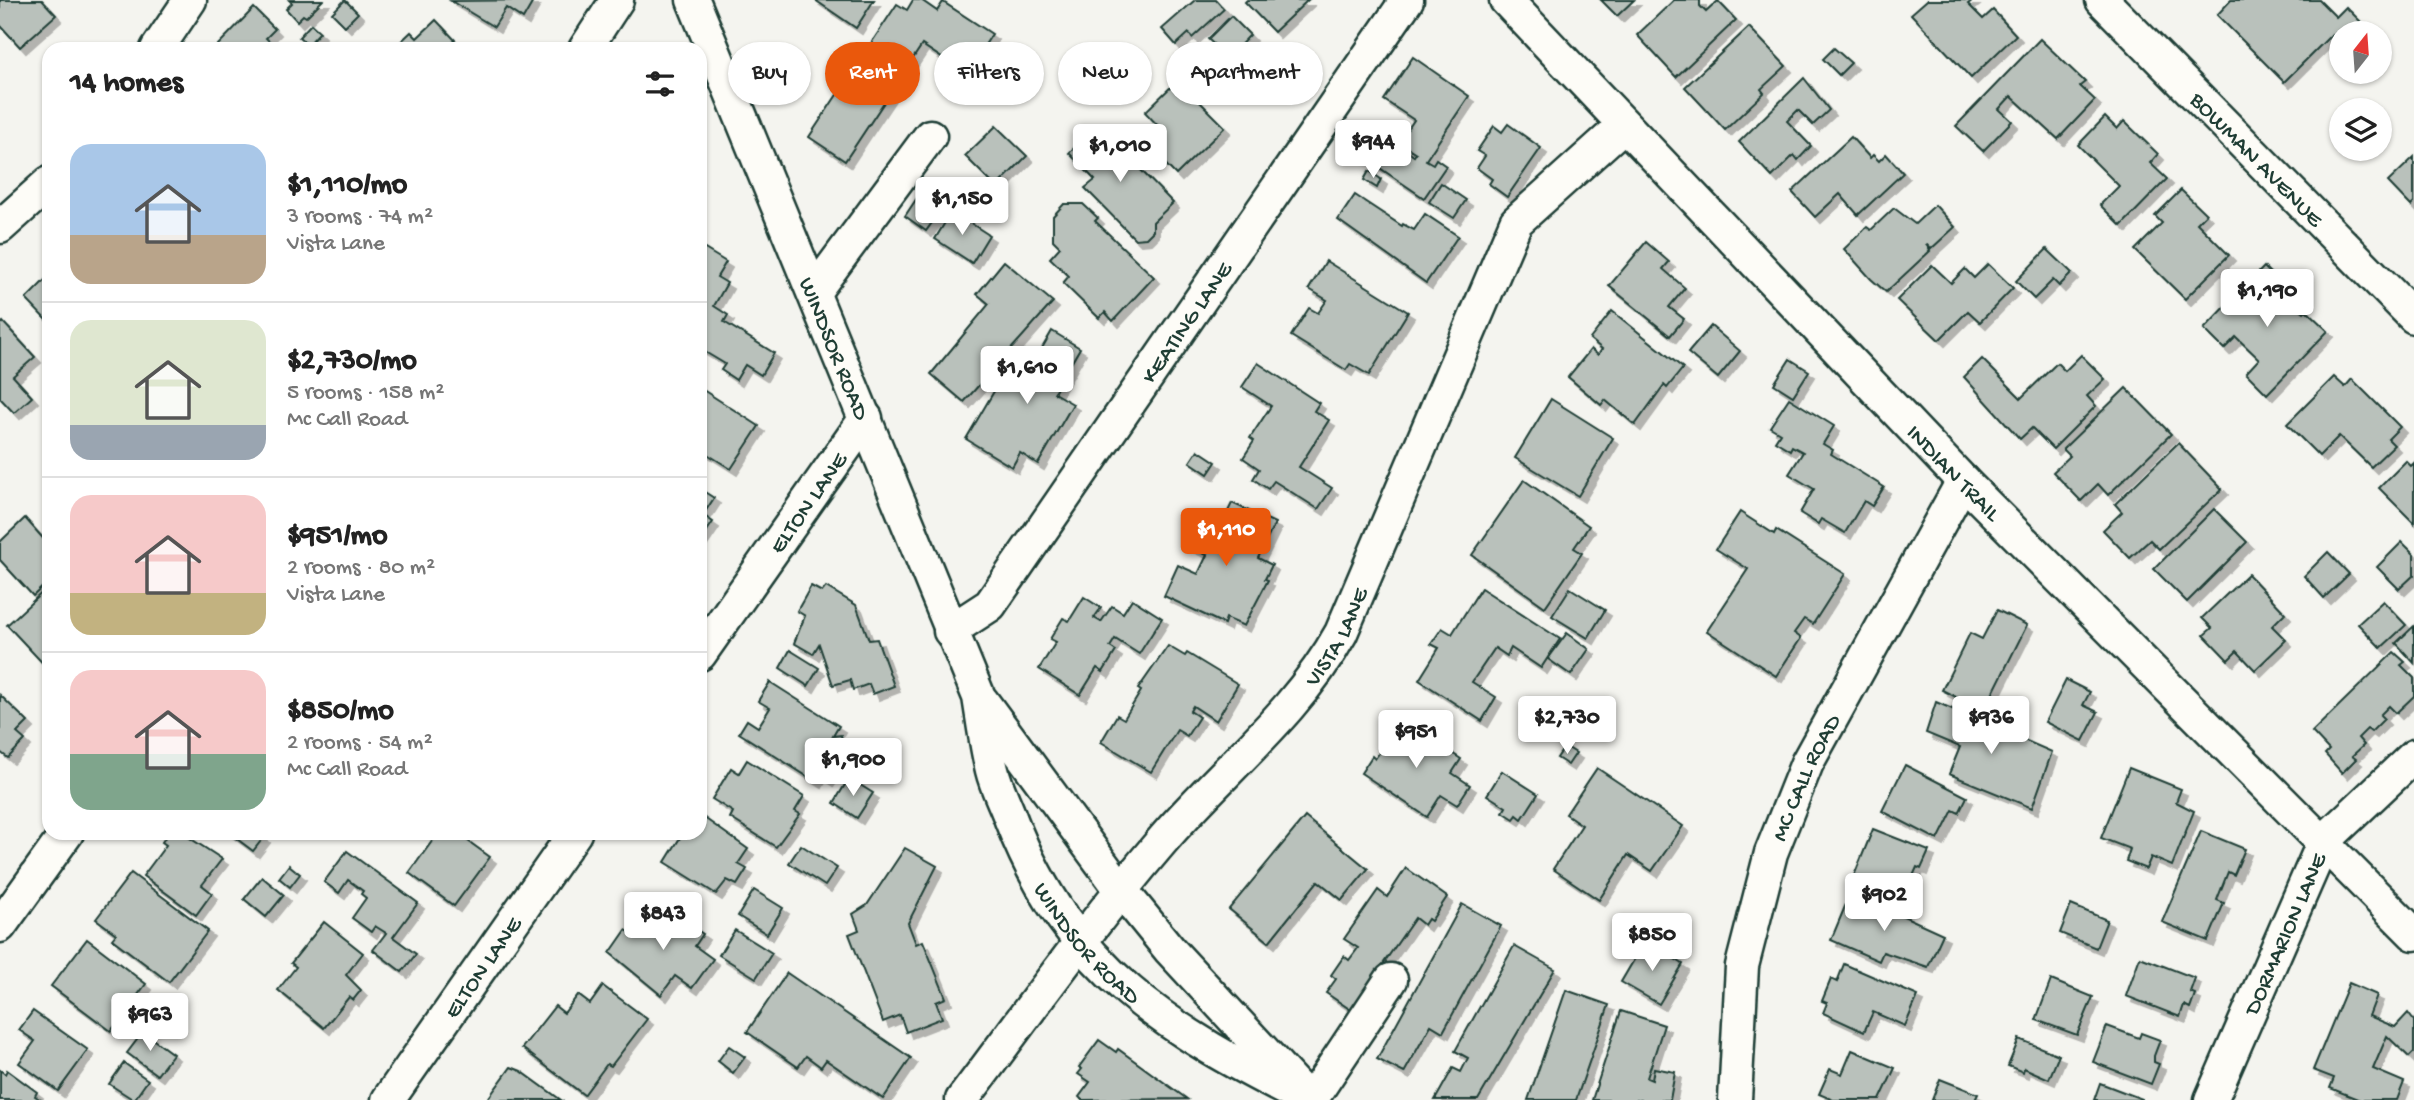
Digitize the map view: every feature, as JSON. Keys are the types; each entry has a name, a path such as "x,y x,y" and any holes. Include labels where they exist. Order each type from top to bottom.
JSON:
{"street":[{"path":"162,42 190,0"},
{"path":"590,42 617,0"},
{"name":"WINDSOR ROAD","path":"693,0 979,697 1122,891 1170,950 1309,1100"},
{"name":"KEATING LANE","path":"950,631 990,605 1407,0"},
{"name":"INDIAN TRAIL","path":"1506,0 1963,481 2414,934"},
{"name":"BOWMAN AVENUE","path":"2102,0 2414,317"},
{"name":"VISTA LANE","path":"962,1100 1080,943 1162,841 1299,697 1325,663 1341,633 1516,222 1624,125"},
{"path":"814,292 930,136"},
{"path":"0,228 42,189"},
{"name":"ELTON LANE","path":"707,644 866,418"},
{"name":"MC CALL ROAD","path":"1735,1100 1742,966 1771,853 1807,763 1963,481"},
{"name":"WINDSOR ROAD","path":"979,697 992,771 1028,865 1080,943 1117,983 1177,1030 1238,1066 1309,1100"},
{"name":"DORMARION LANE","path":"2211,1100 2324,841 2414,756"},
{"path":"0,926 61,840"},
{"name":"ELTON LANE","path":"388,1100 570,840"},
{"path":"1309,1100 1391,980"}],"building":[{"path":"0,0 42,0 56,15 20,47 0,25"},
{"path":"289,0 323,0 306,17 303,15 297,21 286,9 292,3"},
{"path":"345,0 358,13 345,26 332,13"},
{"path":"534,0 523,19 506,8 494,27 451,1"},
{"path":"815,0 874,0 856,28"},
{"path":"913,0 921,0 937,11 943,2 992,34 987,42 934,42 934,53 922,45 920,48 920,42 872,42 897,4 907,10"},
{"path":"1195,0 1216,0 1224,9 1192,38 1189,33 1179,42 1173,42 1162,29"},
{"path":"1308,0 1274,32 1245,2"},
{"path":"1601,0 1634,0 1617,16"},
{"path":"1674,0 1700,0 1700,6 1706,12 1718,1 1736,20 1676,77 1637,35"},
{"path":"1927,0 1973,0 1968,4 1983,19 1993,10 2016,35 1971,78 1911,14"},
{"path":"2231,0 2319,0 2336,17 2346,7 2360,21 2329,21 2329,37 2284,82 2217,15"},
{"path":"254,8 275,29 266,38 270,42 221,42"},
{"path":"1231,16 1250,35 1243,42 1211,42 1208,39"},
{"path":"436,20 455,40 400,42 411,32 417,38"},
{"path":"311,24 320,32 311,42 305,42 299,37"},
{"path":"1749,27 1786,66 1761,89 1764,93 1725,130 1685,87"},
{"path":"2040,39 2085,82 2080,86 2095,100 2058,139 2011,96 1999,109 2012,121 1983,151 1956,126"},
{"path":"1834,48 1851,63 1839,75 1823,59"},
{"path":"1413,57 1469,96 1426,160 1433,164 1436,159 1446,166 1424,198 1371,162 1388,138 1414,156 1416,153 1399,142 1414,120 1384,100"},
{"path":"1804,78 1829,110 1813,125 1798,110 1787,121 1811,146 1798,160 1794,155 1772,177 1739,142"},
{"path":"1166,92 1166,105 1203,105 1225,127 1176,175 1146,144 1161,129 1145,112"},
{"path":"830,105 882,105 845,161 809,137"},
{"path":"2105,117 2117,129 2124,121 2158,154 2150,163 2167,179 2121,226 2100,205 2119,186 2078,145"},
{"path":"1508,124 1541,148 1507,197 1489,184 1492,179 1477,168 1485,156 1477,151 1494,126 1502,132"},
{"path":"1097,125 1173,203 1153,222 1153,231 1146,238 1135,239 1085,188 1095,180 1069,153"},
{"path":"996,126 1027,156 996,187 965,156"},
{"path":"1851,137 1870,158 1873,155 1879,161 1886,154 1903,173 1858,215 1840,194 1815,217 1792,192"},
{"path":"2414,157 2414,203 2411,206 2388,182"},
{"path":"1369,171 1381,179 1377,188 1364,180"},
{"path":"1441,183 1466,200 1454,218 1429,202"},
{"path":"925,186 947,202 926,231 905,216"},
{"path":"2181,190 2206,214 2197,223 2229,255 2185,299 2135,250 2162,223 2155,216"},
{"path":"1355,195 1402,226 1403,224 1414,230 1425,214 1458,236 1426,283 1338,220"},
{"path":"1064,204 1083,204 1098,218 1095,221 1154,277 1113,321 1105,312 1099,318 1063,283 1069,276 1050,258 1060,247 1053,240 1053,216"},
{"path":"1935,205 1955,227 1931,249 1926,244 1930,251 1886,292 1844,249 1867,227 1871,230 1894,208 1915,224"},
{"path":"952,211 989,235 972,263 935,239"},
{"path":"1646,242 1669,262 1663,269 1685,288 1669,307 1684,319 1670,336 1609,286"},
{"path":"2047,249 2072,273 2059,286 2053,280 2034,299 2016,281"},
{"path":"707,250 726,262 717,277 727,283 714,306 728,315 724,322 774,353 761,375 745,365 736,380 721,370 725,364 707,353"},
{"path":"1004,261 1053,302 964,402 931,374 989,304 977,294"},
{"path":"1326,261 1408,312 1369,375 1350,364 1346,370 1291,336 1309,308 1318,313 1327,300 1309,289"},
{"path":"1988,264 2013,288 1980,322 1968,311 1939,340 1897,300 1932,265 1951,283 1965,269 1974,278"},
{"path":"2264,267 2281,284 2276,289 2304,312 2306,310 2328,331 2267,394 2246,373 2259,359 2236,337 2224,349 2204,329"},
{"path":"42,283 42,316 26,299"},
{"path":"1612,311 1683,368 1667,388 1664,385 1635,425 1605,400 1601,405 1568,377 1591,349 1598,355 1602,349 1590,339"},
{"path":"3,322 35,357 13,376 32,397 14,413 0,398 0,325"},
{"path":"1711,326 1740,351 1718,378 1688,353"},
{"path":"1052,331 1080,348 1054,393 1073,404 1038,464 1020,453 1012,467 966,439 1010,364 1027,374"},
{"path":"2081,355 2105,379 2087,396 2096,406 2053,449 2032,428 2020,439 1964,377 1982,359 2021,398 2057,363 2065,371"},
{"path":"1790,359 1809,371 1793,396 1774,384"},
{"path":"1258,363 1319,403 1314,411 1329,420 1299,467 1332,488 1318,509 1274,481 1268,489 1253,479 1259,469 1243,458 1254,441 1250,438 1271,406 1242,387"},
{"path":"2334,377 2345,387 2352,379 2400,427 2388,439 2394,445 2371,467 2339,436 2319,456 2287,424"},
{"path":"2126,388 2171,434 2108,495 2098,484 2081,501 2053,472 2070,456 2063,449"},
{"path":"707,393 759,426 731,469 707,454"},
{"path":"1789,398 1834,426 1823,444 1833,450 1831,454 1884,487 1872,506 1864,501 1845,533 1821,519 1818,524 1800,513 1814,489 1789,474 1803,452 1792,446 1790,450 1775,441 1780,433 1770,427"},
{"path":"1551,399 1613,438 1578,496 1515,458"},
{"path":"2178,443 2222,489 2159,549 2150,540 2130,558 2103,530 2122,512 2115,504"},
{"path":"1198,450 1216,462 1208,474 1190,462"},
{"path":"2406,461 2411,466 2414,463 2414,523 2379,488"},
{"path":"1524,480 1589,526 1574,548 1582,553 1545,607 1472,555"},
{"path":"707,494 714,498 707,509"},
{"path":"1232,503 1275,523 1258,558 1272,565 1265,579 1268,580 1244,626 1226,618 1224,624 1164,596 1178,565 1198,574 1207,555 1187,546 1200,519 1220,528"},
{"path":"2214,509 2247,542 2187,602 2154,569"},
{"path":"1740,512 1774,534 1776,530 1845,574 1813,624 1804,619 1794,633 1801,638 1776,676 1707,631 1748,569 1716,549"},
{"path":"25,518 42,537 42,588 33,596 0,560 0,542"},
{"path":"707,518 713,522 707,531"},
{"path":"2402,542 2414,554 2414,575 2399,589 2377,567"},
{"path":"2328,552 2349,574 2324,598 2304,576"},
{"path":"2248,574 2285,613 2272,626 2286,640 2255,670 2237,651 2228,660 2204,635 2212,628 2202,618"},
{"path":"811,586 822,592 826,587 856,605 869,640 877,639 894,686 873,694 869,684 853,690 850,680 833,685 819,644 813,654 794,643 805,616 797,611"},
{"path":"1481,588 1560,639 1541,668 1511,648 1507,656 1495,648 1472,682 1496,697 1482,721 1419,680 1439,648 1431,644 1442,628 1452,634"},
{"path":"1570,588 1605,610 1588,638 1552,616"},
{"path":"42,593 42,662 7,625"},
{"path":"1084,597 1101,608 1094,618 1101,622 1112,606 1123,613 1132,599 1162,618 1139,654 1115,639 1110,647 1116,651 1103,672 1097,668 1080,695 1039,669 1056,642 1050,639 1063,618 1069,621"},
{"path":"2383,601 2406,625 2381,648 2358,624"},
{"path":"1997,610 2027,625 1984,711 1942,690 1970,633 1982,639"},
{"path":"2414,626 2414,663 2396,643"},
{"path":"1567,633 1589,649 1571,675 1548,659"},
{"path":"1168,646 1185,656 1187,653 1238,684 1216,721 1193,706 1190,711 1199,717 1187,736 1177,730 1151,772 1101,742 1117,715 1124,719 1141,691 1138,689"},
{"path":"790,650 819,668 808,686 780,668"},
{"path":"2394,652 2405,662 2401,665 2414,678 2414,696 2396,713 2389,706 2380,715 2384,719 2371,732 2367,729 2358,738 2364,745 2352,756 2356,759 2342,773 2325,754 2329,750 2312,732"},
{"path":"2066,680 2090,692 2083,705 2098,712 2083,741 2045,722"},
{"path":"770,682 839,726 833,736 841,735 842,740 840,744 832,747 843,755 828,780 820,775 816,782 739,733 747,720 758,727 770,708 758,701"},
{"path":"0,695 28,722 17,733 25,740 8,758 0,752"},
{"path":"1936,702 2052,752 2032,808 1949,774 1960,747 1926,733"},
{"path":"1401,720 1461,759 1452,773 1470,785 1457,805 1441,795 1427,817 1361,773 1372,756 1375,759"},
{"path":"1565,746 1576,753 1568,765 1557,758"},
{"path":"747,760 804,796 795,811 800,814 776,847 730,818 733,812 712,799 731,768 739,773"},
{"path":"1905,765 1967,797 1959,813 1953,810 1938,840 1882,811"},
{"path":"1597,768 1683,826 1652,871 1628,855 1599,900 1553,869 1582,825 1566,814"},
{"path":"2129,768 2181,789 2176,802 2194,811 2172,866 2151,857 2146,869 2126,861 2130,849 2101,838"},
{"path":"1502,771 1538,794 1522,819 1517,815 1514,819 1503,812 1506,807 1487,795"},
{"path":"849,778 873,793 857,818 834,803"},
{"path":"1305,817 1368,869 1342,900 1318,881 1269,942 1229,909"},
{"path":"707,820 748,849 738,864 747,869 737,885 727,880 716,894 665,862 679,840 707,840"},
{"path":"1873,829 1929,851 1921,869 1917,867 1903,899 1853,878"},
{"path":"2201,831 2245,849 2234,875 2228,872 2217,900 2224,903 2208,941 2162,922"},
{"path":"193,840 222,859 202,885 212,893 196,915 143,876 166,845 162,842"},
{"path":"238,840 262,840 253,851"},
{"path":"433,840 467,840 490,857 454,906 409,873"},
{"path":"801,845 837,868 825,886 789,863"},
{"path":"905,848 937,866 908,923 916,944 923,941 946,998 936,1002 942,1018 906,1032 900,1015 883,1022 849,934 859,930 853,914 867,905"},
{"path":"347,851 418,903 393,937 416,954 402,972 373,950 386,933 375,926 371,932 352,918 366,898 361,894 363,891 348,880 339,893 324,882"},
{"path":"289,865 300,874 290,887 279,878"},
{"path":"1406,868 1447,897 1431,921 1428,919 1424,925 1415,918 1351,1010 1326,993 1336,979 1331,975 1344,956 1349,960 1358,948 1344,939 1378,890 1387,897"},
{"path":"131,873 208,931 169,982 112,939 116,934 96,919"},
{"path":"262,877 284,895 266,917 244,899"},
{"path":"754,890 783,908 767,934 738,916"},
{"path":"1851,892 1943,934 1928,967 1883,952 1879,961 1831,940"},
{"path":"1462,904 1501,926 1443,1032 1431,1025 1404,1073 1377,1059"},
{"path":"2071,905 2107,920 2096,948 2060,933"},
{"path":"648,912 666,925 674,914 703,934 695,946 713,959 692,988 675,976 661,995 610,953 626,930 631,933"},
{"path":"324,922 363,953 346,975 361,990 353,1000 349,997 324,1028 278,990 296,967 291,963"},
{"path":"735,930 772,953 756,978 719,955"},
{"path":"87,939 146,984 111,1031 51,986"},
{"path":"1645,941 1683,964 1659,1004 1621,982"},
{"path":"1514,946 1555,969 1478,1100 1435,1100 1453,1068 1461,1072 1468,1058 1455,1051"},
{"path":"2140,957 2195,978 2190,992 2195,994 2190,1008 2184,1005 2180,1017 2126,996"},
{"path":"1844,964 1918,996 1905,1026 1873,1012 1864,1032 1823,1013 1827,1003 1822,1001 1831,979 1837,982"},
{"path":"787,973 911,1058 883,1099 826,1060 821,1067 806,1056 798,1067 747,1032"},
{"path":"2051,980 2093,997 2077,1035 2036,1020"},
{"path":"2349,983 2377,995 2369,1016 2395,1027 2408,1013 2414,1021 2414,1052 2409,1057 2387,1036 2373,1069 2404,1082 2397,1100 2360,1100 2330,1088 2334,1078 2313,1070"},
{"path":"603,986 647,1019 611,1066 607,1064 584,1095 522,1048 555,1006 564,1013 578,995 590,1004"},
{"path":"1566,990 1609,1005 1576,1100 1528,1100"},
{"path":"33,1011 88,1050 58,1091 19,1063 35,1041 19,1030"},
{"path":"1621,1011 1664,1025 1647,1078 1652,1080 1654,1068 1675,1072 1670,1100 1592,1100"},
{"path":"2107,1026 2139,1038 2141,1033 2160,1040 2154,1056 2154,1062 2159,1064 2151,1084 2093,1062"},
{"path":"143,1032 173,1054 157,1075 127,1053"},
{"path":"2019,1039 2059,1055 2049,1079 2024,1068 2023,1072 2008,1066"},
{"path":"1099,1040 1116,1052 1118,1049 1187,1099 1082,1100 1079,1097 1090,1082 1078,1074 1082,1069 1079,1067"},
{"path":"729,1046 745,1057 733,1073 718,1061"},
{"path":"1852,1050 1895,1068 1880,1100 1833,1100 1819,1094 1830,1069 1842,1074"},
{"path":"124,1063 148,1080 134,1100 109,1084"},
{"path":"511,1067 521,1071 561,1100 487,1100"},
{"path":"0,1070 5,1074 7,1070 37,1092 35,1096 41,1100 0,1100"},
{"path":"1940,1079 1978,1094 1975,1100 1932,1100"},
{"path":"2100,1083 2142,1099 2142,1100 2094,1100"}]}
